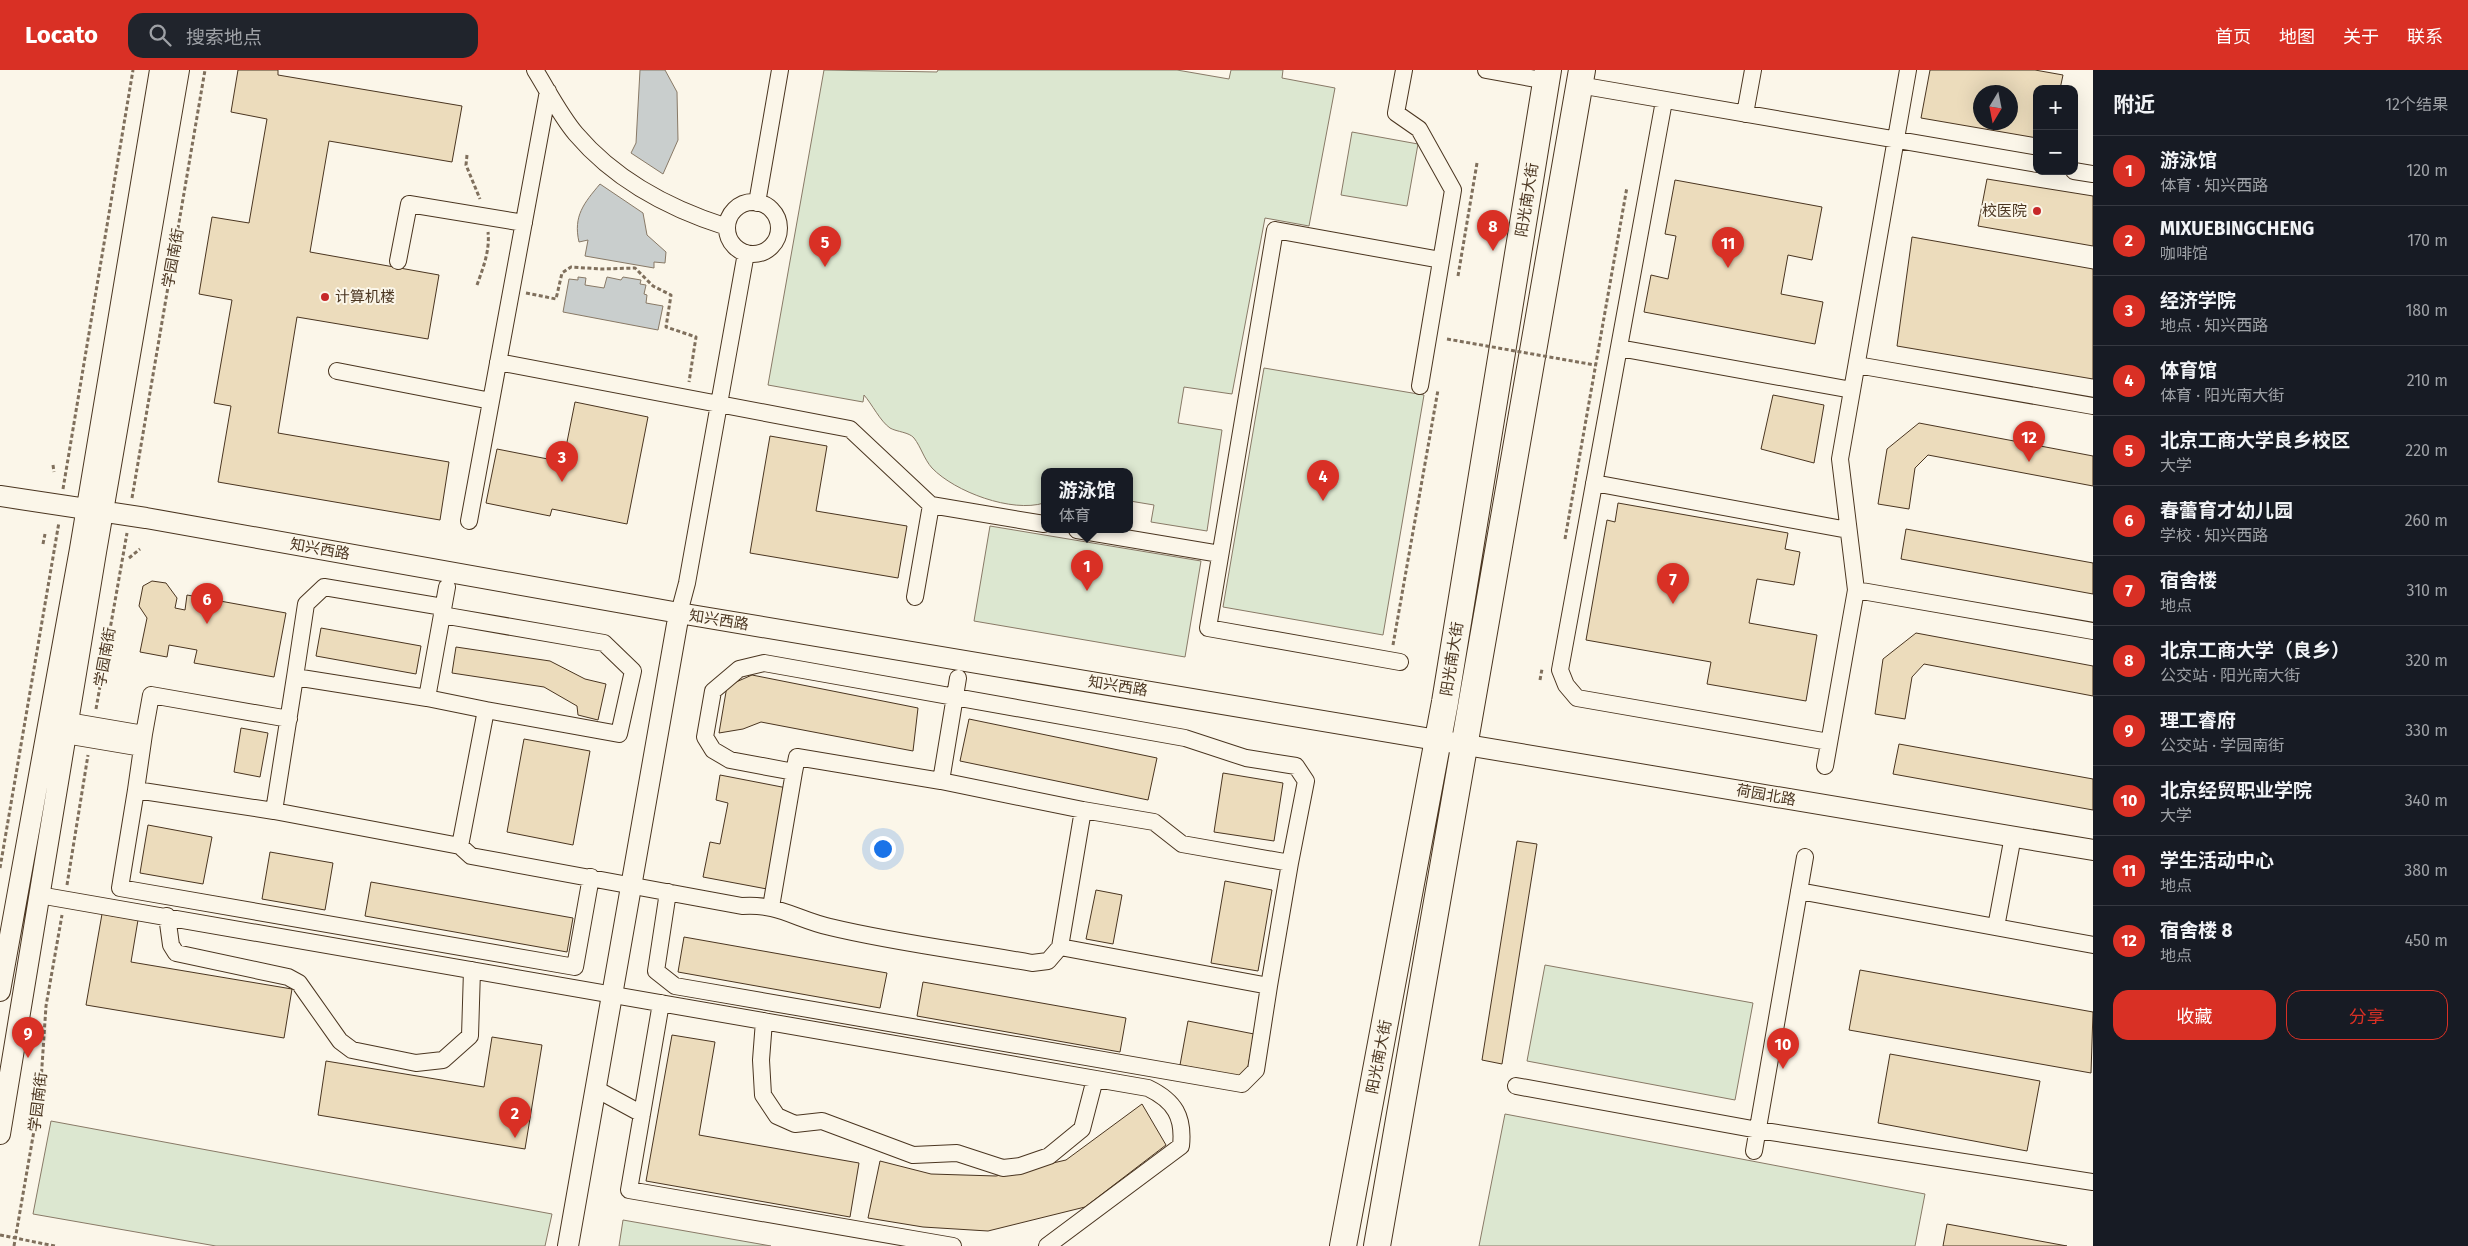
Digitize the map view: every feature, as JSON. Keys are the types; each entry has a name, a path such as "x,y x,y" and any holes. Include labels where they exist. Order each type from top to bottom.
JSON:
{"main road":[{"name":"阳光南大街","path":"1343,1246 1439,740 1547,75"},
{"name":"阳光南大街","path":"1377,1246 1581,78"}],"street":[{"name":"学园南街","path":"0,1134 66,728 95,510 160,70"},
{"name":"学园南街","path":"0,991 179,70"},
{"path":"535,70 576,134 610,167 650,194 680,210 727,227"},
{"path":"757,203 780,70"},
{"path":"1404,70 1396,113 1419,129 1453,190 1420,386"},
{"path":"1486,70 1547,75"},
{"path":"1745,114 1753,70"},
{"path":"1825,766 1856,590 1840,459 1908,70"},
{"path":"1581,78 1664,100 2033,163"},
{"path":"469,521 548,91"},
{"path":"1664,100 1560,670 1566,685 1577,698 1829,742"},
{"path":"2078,172 2093,174"},
{"path":"757,203 772,210 779,225 779,234 770,248 754,254 746,253 732,243 727,227 734,211 740,206 757,203"},
{"path":"398,261 410,204 524,223"},
{"path":"1395,661 1208,628 1275,230 1441,260"},
{"path":"568,1246 633,886 679,613 746,253"},
{"path":"1619,348 1852,390"},
{"path":"498,362 850,429 931,505 1041,523"},
{"path":"1857,365 2093,406"},
{"path":"337,371 491,401"},
{"path":"1594,483 1848,530"},
{"name":"知兴西路","path":"0,496 95,510 679,613 1439,740"},
{"path":"914,598 931,505"},
{"path":"1095,533 1220,554"},
{"path":"274,811 306,604 324,587 604,643 633,671 619,734 427,698 295,677"},
{"path":"427,698 447,587"},
{"path":"1856,590 2093,631"},
{"path":"668,892 656,971 675,986 1242,1084 1256,1070 1290,863 1306,781 1296,766 1246,758 1185,738 764,663 740,669 713,691 705,737 713,750 730,760 794,772"},
{"path":"941,782 958,678"},
{"path":"289,719 151,695 120,888 575,968 591,877"},
{"path":"460,846 486,710"},
{"path":"66,728 143,741"},
{"name":"荷园北路","path":"1439,740 2093,850"},
{"path":"771,907 797,757 1154,822 1182,844 1290,863"},
{"path":"136,790 274,811 460,846 471,856 742,906 759,905 771,907 828,927 1032,963 1048,961 1060,947 1083,810"},
{"path":"1996,927 2013,836"},
{"path":"1754,1151 1805,857"},
{"path":"1799,891 2093,945"},
{"path":"39,895 1148,1088 1164,1095 1174,1107 1183,1128 1181,1146 1047,1246"},
{"path":"167,916 171,945 176,954 288,977 299,983 340,1041 352,1050 416,1063 443,1060 470,1036 472,970"},
{"path":"1060,947 1269,986"},
{"path":"660,1003 629,1190 953,1246"},
{"path":"764,1021 761,1060 763,1094 778,1116 795,1124 822,1121 913,1155 957,1153 1003,1168 1020,1166 1049,1156 1082,1130 1095,1079"},
{"path":"1516,1086 1758,1130 2093,1182"},
{"path":"596,1089 642,1114"}],"path":[{"path":"0,868 133,70"},
{"name":"学园南街","path":"14,1246 40,1096 46,1006 205,70"},
{"path":"1457,280 1477,164"},
{"path":"1563,546 1627,187"},
{"path":"511,291 556,299 562,273 571,267 635,268 653,286 672,294 666,327 696,337 686,398"},
{"path":"1445,348 1448,329"},
{"path":"1447,339 1595,365"},
{"path":"1395,661 1438,387"},
{"path":"53,465 54,472"},
{"path":"43,544 45,534"},
{"path":"129,558 140,548"},
{"path":"1540,680 1543,661"},
{"path":"0,1235 55,1246"}],"green space":[{"path":"824,70 937,72 938,70 1177,70 1229,79 1231,70 1283,70 1282,78 1335,88 1309,226 1265,218 1232,394 1184,387 1178,423 1222,430 1207,531 1151,522 1154,505 1133,502 1133,468 1041,468 1041,503 1016,505 985,498 969,492 942,477 929,464 914,438 909,434 886,425 864,395 863,402 768,385"},
{"path":"1352,132 1418,144 1407,206 1341,195"},
{"path":"1264,368 1424,395 1383,635 1223,607"},
{"path":"990,526 1201,561 1185,657 974,621"},
{"path":"1545,965 1753,1003 1735,1100 1527,1061"},
{"path":"1505,1114 1925,1194 1915,1246 1479,1246"},
{"path":"51,1121 552,1214 545,1246 216,1246 33,1214"},
{"path":"623,1220 771,1246 619,1246"}],"shaded area":[{"path":"640,70 665,70 677,92 678,140 663,174 631,153 636,143"},
{"path":"600,184 643,213 647,235 666,252 665,263 654,262 654,268 585,256 588,240 579,242 577,225 581,210"},
{"path":"578,277 586,278 585,285 604,288 607,277 621,280 623,277 641,280 640,284 646,285 644,294 647,295 646,303 663,306 658,330 563,312 569,279 578,280"}],"building":[{"name":"计算机楼","path":"238,70 278,70 278,75 462,106 452,162 329,141 310,252 439,275 428,339 297,317 278,433 449,462 440,520 218,482 231,406 214,403 232,300 199,294 212,217 249,223 267,119 231,112"},
{"path":"1930,70 2035,70 2063,75 2061,85 2033,85 2033,137 1991,130 2018,130 2018,85 1973,85 1973,127 1921,118"},
{"name":"校医院","path":"1987,179 2093,196 2093,246 1978,226"},
{"path":"1675,180 1822,207 1812,260 1788,255 1781,294 1823,302 1815,344 1644,312 1651,275 1668,279 1676,236 1665,234"},
{"path":"1912,237 2093,269 2093,379 1897,346"},
{"path":"1773,395 1824,405 1814,463 1761,449"},
{"path":"575,402 648,417 627,524 552,509 550,516 486,503 497,449 563,462"},
{"path":"1919,423 2093,456 2093,486 1928,455 1915,468 1909,509 1878,504 1887,449"},
{"path":"770,436 827,446 816,511 907,526 898,578 750,553"},
{"path":"1618,503 1788,533 1785,549 1800,552 1794,585 1757,579 1749,623 1817,635 1806,701 1707,684 1711,662 1586,640 1607,520 1615,522"},
{"path":"1906,529 2093,563 2093,594 1901,559"},
{"path":"152,581 166,583 177,598 175,608 185,610 187,595 286,613 274,677 194,663 197,650 169,645 167,657 140,652 147,618 139,606 143,586"},
{"path":"321,628 421,646 416,674 316,656"},
{"path":"1916,633 2093,666 2093,696 1924,664 1912,677 1905,719 1875,714 1883,659"},
{"path":"456,647 550,661 585,679 606,684 598,720 578,715 577,706 544,687 452,673"},
{"path":"752,675 918,708 913,751 761,722 743,729 719,733 727,686"},
{"path":"969,719 1157,758 1148,800 960,761"},
{"path":"241,728 268,733 260,777 234,772"},
{"path":"524,739 590,751 573,845 507,832"},
{"path":"1899,744 2093,779 2093,810 1893,774"},
{"path":"1223,773 1283,783 1274,841 1214,832"},
{"path":"720,775 787,788 767,889 703,877 710,842 720,844 728,803 716,800"},
{"path":"148,825 212,837 203,884 140,873"},
{"path":"1517,841 1537,844 1502,1064 1482,1060"},
{"path":"270,852 333,863 325,910 262,899"},
{"path":"1225,881 1272,890 1258,971 1211,963"},
{"path":"371,882 573,918 567,952 365,916"},
{"path":"1096,890 1122,895 1113,944 1086,939"},
{"path":"102,914 138,920 131,962 292,989 284,1038 86,1005"},
{"path":"684,937 887,973 880,1008 678,972"},
{"path":"1860,970 2093,1012 2091,1073 1849,1030"},
{"path":"923,982 1126,1018 1120,1052 917,1016"},
{"path":"1188,1021 1254,1034 1246,1078 1180,1065"},
{"path":"672,1035 715,1042 699,1135 859,1163 850,1217 646,1181"},
{"path":"492,1037 542,1045 525,1149 318,1115 326,1061 484,1087"},
{"path":"1890,1054 2040,1081 2027,1151 1878,1123"},
{"path":"1142,1104 1166,1145 1085,1207 988,1231 923,1227 868,1218 880,1161 931,1174 996,1176 1066,1160"},
{"path":"1947,1224 2067,1246 1943,1246"}],"place":[{"name":"校医院","path":"2037,211"},
{"name":"北京工商大学（良乡）","path":"1493,251"},
{"name":"北京工商大学良乡校区","path":"825,267"},
{"name":"学生活动中心","path":"1728,268"},
{"name":"计算机楼","path":"325,297"},
{"name":"宿舍楼 8","path":"2029,462"},
{"name":"经济学院","path":"562,482"},
{"name":"体育馆","path":"1323,501"},
{"name":"游泳馆","path":"1087,591"},
{"name":"宿舍楼","path":"1673,604"},
{"name":"春蕾育才幼儿园","path":"207,624"},
{"name":"理工睿府","path":"28,1058"},
{"name":"北京经贸职业学院","path":"1783,1069"},
{"name":"MIXUEBINGCHENG","path":"515,1138"}]}
